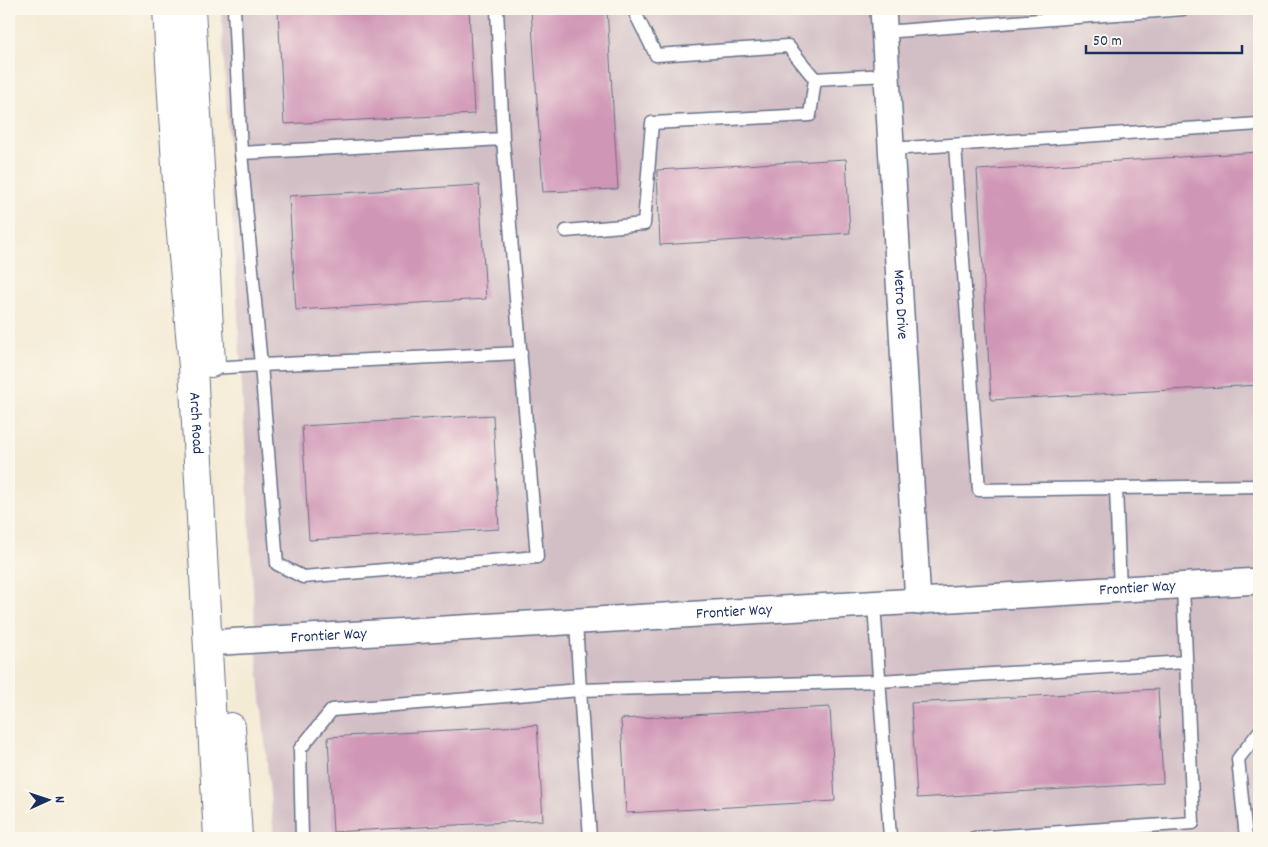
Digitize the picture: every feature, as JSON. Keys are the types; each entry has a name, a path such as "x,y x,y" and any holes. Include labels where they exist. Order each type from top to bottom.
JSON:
{"street":[{"name":"Arch Road","path":"167,9 178,200 216,642 238,838"},
{"name":"Arch Road","path":"191,9 211,368 218,838"},
{"name":"Metro Drive","path":"884,20 918,602"},
{"name":"Frontier Way","path":"216,642 1259,581"}],"lane":[{"path":"234,9 241,153 262,365 277,564 303,577 537,557 504,139 497,9"},
{"path":"566,231 644,224 652,124 810,115 815,79 788,46 656,55 636,15 636,9"},
{"path":"884,20 1183,9"},
{"path":"815,79 887,75"},
{"path":"891,150 1259,124"},
{"path":"241,153 504,139"},
{"path":"955,145 980,490 1259,486"},
{"path":"211,368 521,353"},
{"path":"1116,488 1120,590"},
{"path":"974,838 1193,823 1183,586"},
{"path":"874,604 890,838"},
{"path":"576,622 590,838"},
{"path":"302,838 300,749 332,710 580,690 879,681 1186,662"},
{"path":"1246,838 1238,760 1259,732"}],"shaded area":[{"path":"221,9 1259,9 1259,838 274,838 256,645"}],"building":[{"path":"469,9 474,114 284,124 278,10"},
{"path":"531,9 607,9 618,189 543,192"},
{"path":"647,9 690,9 690,10 647,13"},
{"path":"1259,152 1259,385 991,400 977,170"},
{"path":"846,159 850,233 660,245 657,170"},
{"path":"479,185 486,299 296,310 289,196"},
{"path":"493,415 499,529 309,540 302,426"},
{"path":"1158,689 1163,783 917,798 911,703"},
{"path":"830,707 835,801 626,813 621,719"},
{"path":"537,725 543,820 333,832 328,737"}]}
